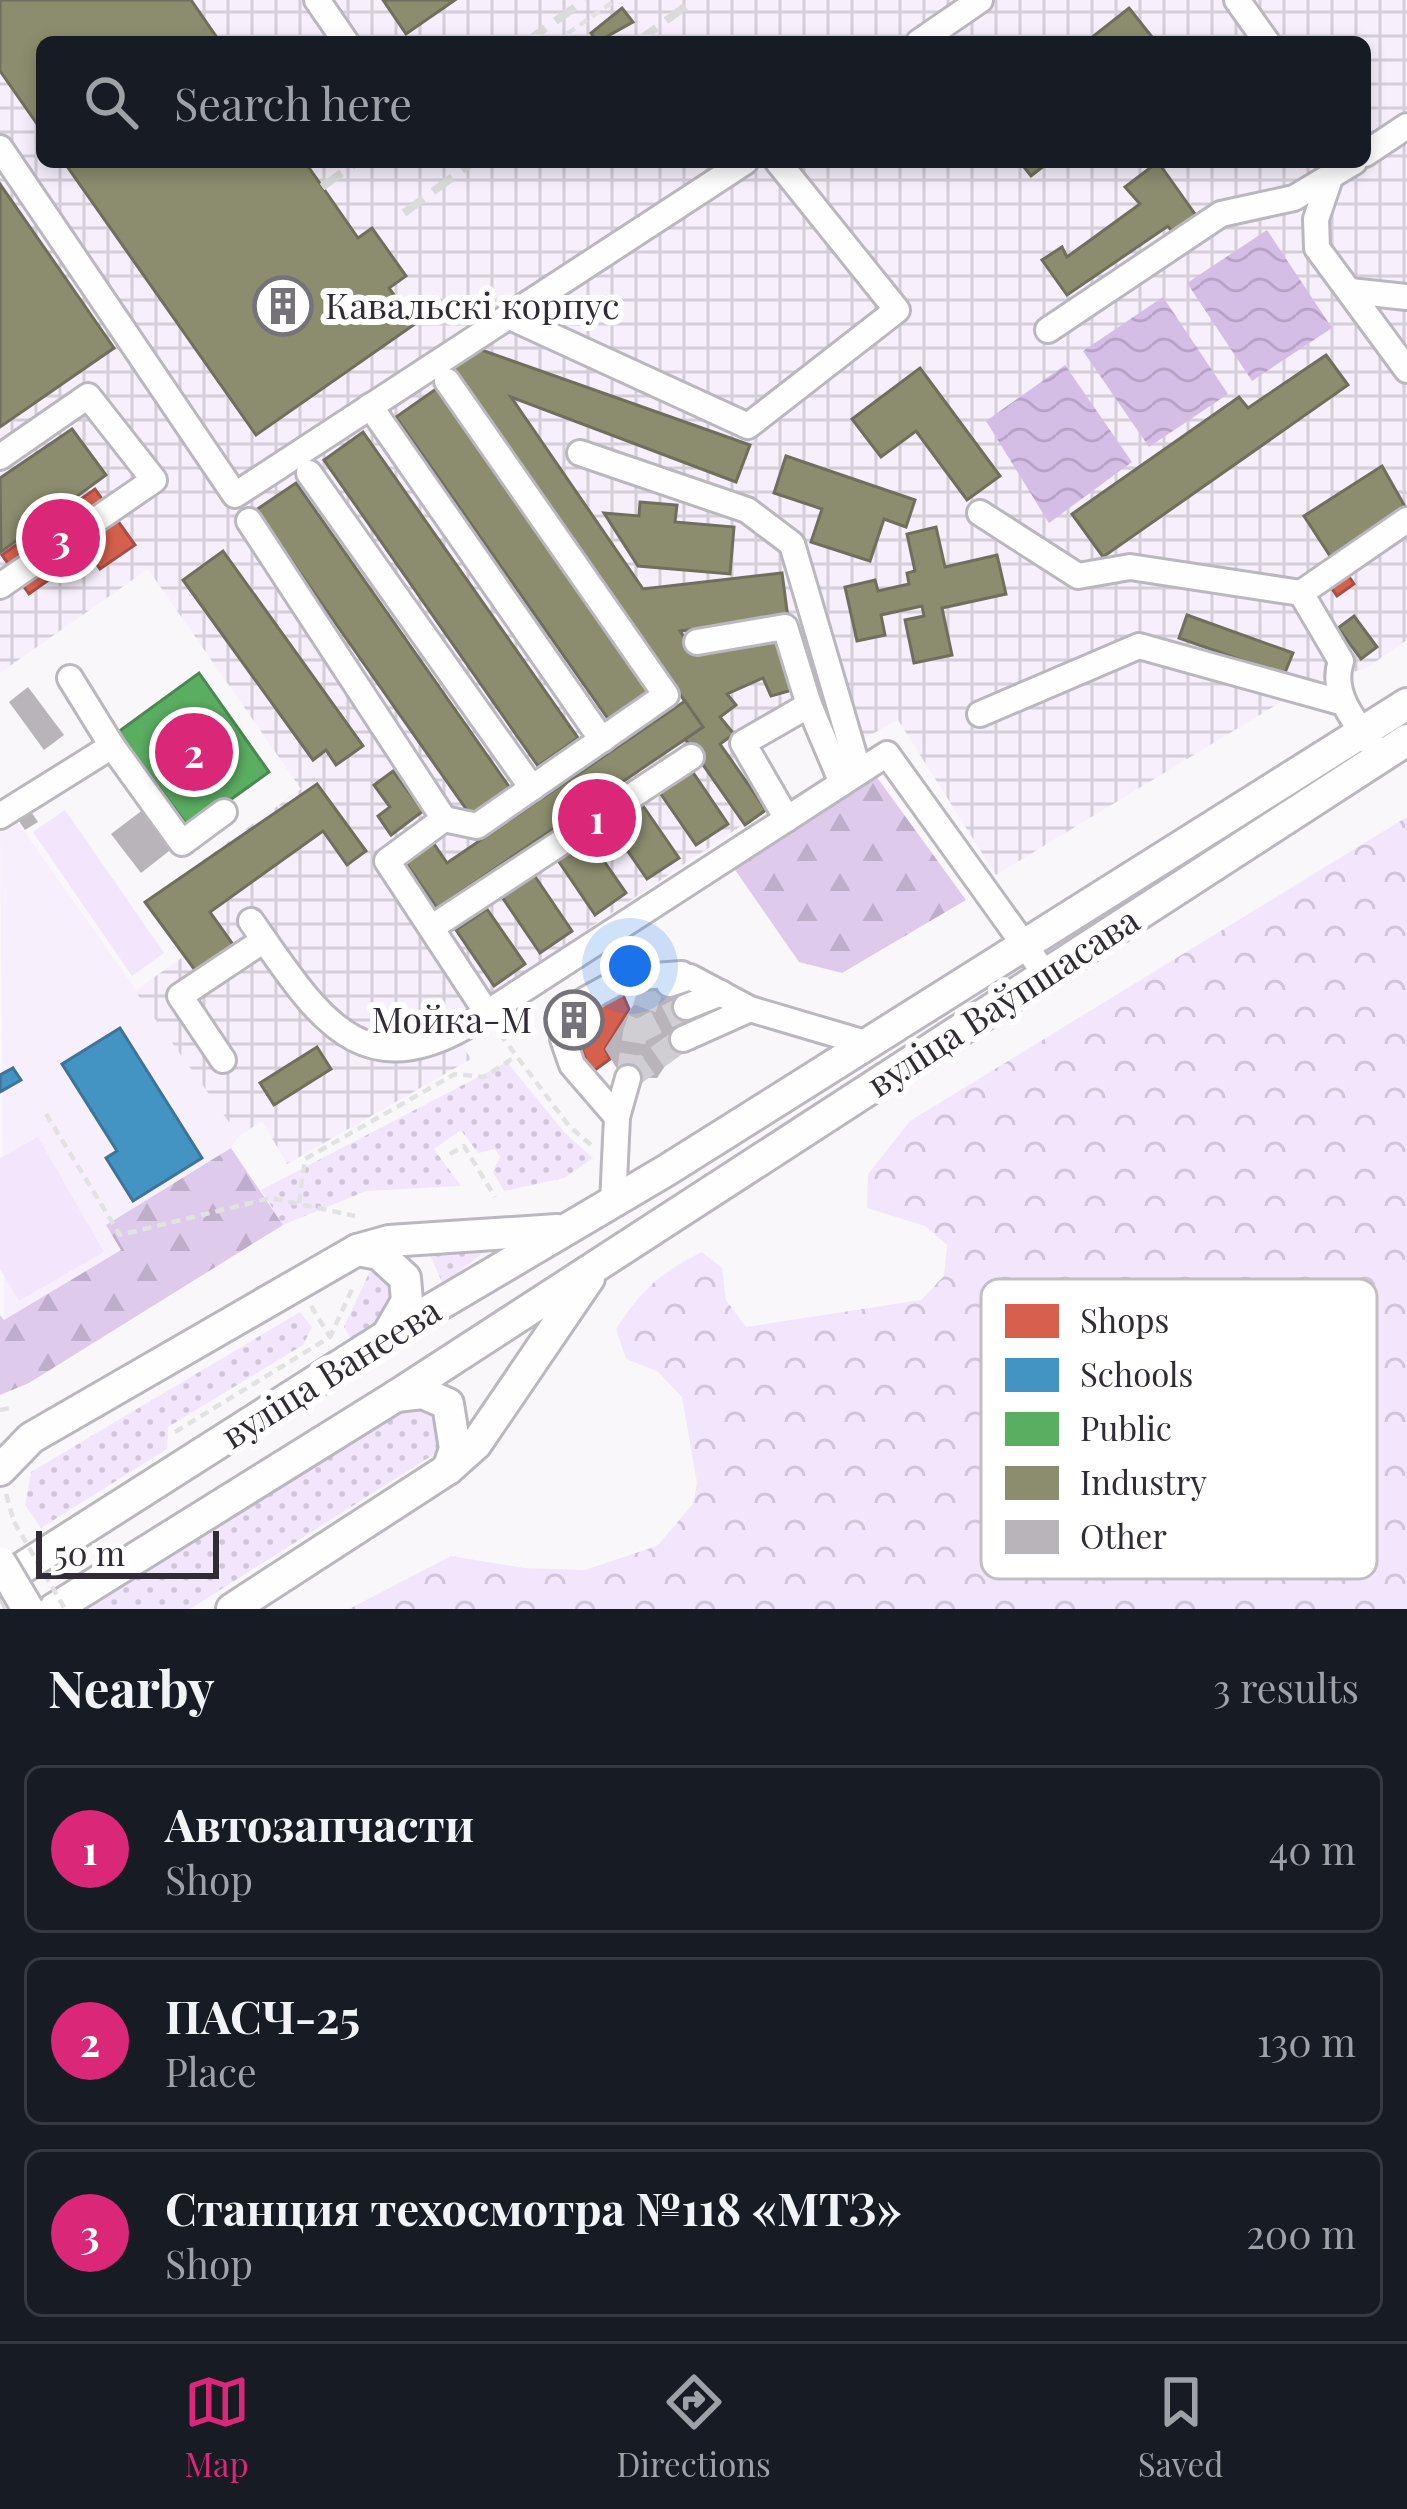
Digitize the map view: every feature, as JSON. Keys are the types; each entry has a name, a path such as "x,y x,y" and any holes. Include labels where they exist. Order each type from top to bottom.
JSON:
{"main road":[{"name":"вуліца Ваўпшасава","path":"599,1263 1046,975 1384,744 1407,704"},
{"name":"вуліца Ваўпшасава","path":"667,1170 1023,943 1384,744"},
{"name":"вуліца Ванеева","path":"0,1582 388,1335 667,1170"},
{"path":"0,1471 15,1438 389,1241 569,1229"},
{"path":"353,1263 379,1255 405,1277 407,1300 388,1335"},
{"name":"вуліца Ванеева","path":"54,1609 397,1396 599,1263"},
{"path":"232,1609 448,1469 476,1444 599,1263"},
{"path":"397,1396 423,1393 448,1404 455,1449 448,1469"},
{"path":"0,1562 28,1609"}],"lane":[{"path":"317,0 342,36"},
{"path":"929,36 980,0"},
{"path":"1237,0 1263,36"},
{"path":"1371,150 1407,126"},
{"path":"0,148 235,495 736,168"},
{"path":"508,316 748,426 897,310 783,168"},
{"path":"1048,330 1221,214 1294,199 1345,168"},
{"path":"1330,178 1316,219 1317,248 1407,370"},
{"path":"1350,291 1407,297"},
{"path":"249,521 444,819 477,826 666,695 447,381"},
{"path":"0,457 88,396 154,480 0,586"},
{"path":"370,406 602,740"},
{"path":"580,453 747,510 792,544 851,778"},
{"path":"309,473 532,788"},
{"path":"980,513 1078,576 1130,568 1301,593 1407,520"},
{"path":"1301,593 1341,661 1336,676 1344,704 1384,744"},
{"path":"697,641 785,627 809,705 851,778"},
{"path":"980,713 1139,646 1344,704"},
{"path":"70,678 182,843 224,812"},
{"path":"787,819 743,743 809,705"},
{"path":"0,816 112,746"},
{"path":"223,1060 180,996 258,930 314,1012 366,1045 423,1049 887,754 1046,975"},
{"path":"434,926 691,757"},
{"path":"444,819 387,861 487,1012"},
{"path":"585,1000 625,978 679,981 721,993 750,1009 865,1043"},
{"path":"686,1007 721,993"},
{"path":"683,1039 750,1009"},
{"path":"563,1039 572,1065 616,1117"},
{"path":"613,1203 616,1117 628,1078"}],"path":[{"path":"564,36 616,0"},
{"path":"299,1204 305,1160 455,1074 484,1077 515,1057 568,1126 596,1149"},
{"path":"46,1114 120,1235 271,1198 355,1216"},
{"path":"451,1154 464,1147 495,1197"},
{"path":"175,1432 331,1336 354,1284 353,1263"},
{"path":"308,1300 331,1336"},
{"path":"0,1410 15,1407"},
{"path":"14,1522 65,1609"}],"shaded area":[{"path":"0,0 1407,0 1407,640 1365,669 1314,682 996,875 898,720 841,751 818,689 734,743 772,805 448,1023 471,1059 287,1164 262,1121 239,1136 135,991 184,956 145,902 301,789 148,569 0,673"},
{"path":"14,817 239,1136 231,1148 107,1224 122,1249 4,1320 0,826"}],"green space":[{"path":"876,776 966,900 842,973 799,962 733,867"},
{"path":"65,810 164,953 132,976 33,832"},
{"path":"1407,817 1407,1609 349,1609 451,1556 524,1568 585,1570 657,1546 693,1504 697,1483 682,1397 657,1371 626,1359 616,1329 653,1284 702,1252 722,1268 726,1300 746,1327 921,1300 944,1276 947,1245 925,1226 867,1208 868,1174 910,1121"},
{"path":"507,1062 564,1132 593,1158 564,1178 504,1191 493,1172 500,1157 495,1149 478,1153 461,1130 434,1149 461,1186 366,1191 283,1225 261,1190"},
{"path":"38,1137 104,1252 19,1301 0,1269 0,1158"},
{"path":"231,1148 283,1225 29,1383 0,1395 0,1315 4,1320 121,1250 106,1225"},
{"path":"487,1250 443,1284 428,1251"},
{"path":"371,1269 390,1280 398,1300 387,1317 351,1339 344,1327"},
{"path":"300,1312 312,1327 303,1345 168,1427 167,1449 41,1528 25,1505 31,1472"},
{"path":"407,1405 432,1408 444,1428 439,1451 190,1609 91,1609 88,1603"}],"water":[{"path":"1267,230 1332,328 1252,381 1187,283"},
{"path":"1163,297 1228,394 1149,447 1083,351"},
{"path":"1065,365 1132,462 1049,523 986,421"}],"building: Shops":[{"path":"95,489 135,545 100,569 88,552 29,594 2,555"},
{"path":"1345,571 1354,584 1337,596 1328,583"},
{"path":"623,995 629,1009 605,1049 610,1059 591,1073 581,1047 598,1006"}],"building: Schools":[{"path":"120,1028 202,1158 133,1201 106,1158 117,1151 62,1064"},
{"path":"13,1068 21,1080 0,1092 0,1075"}],"building: Public":[{"path":"199,673 269,772 190,829 118,732"}],"building: Industry":[{"path":"0,0 191,0 216,36 36,36 36,122 0,71"},
{"path":"383,0 455,0 406,34"},
{"path":"622,8 633,22 608,36 591,33"},
{"path":"1129,8 1151,36 1094,36"},
{"name":"Кавальскі корпус","path":"68,168 309,168 358,238 372,228 406,276 389,288 415,324 256,435"},
{"path":"1150,168 1162,168 1200,221 1176,237 1168,226 1067,295 1042,260 1062,247 1067,257 1140,204 1125,187"},
{"path":"0,184 114,348 0,427"},
{"path":"476,348 750,445 736,482 511,397 643,589 782,573 788,618 680,631 695,654 781,635 796,689 771,696 763,678 727,694 736,705 720,717 734,734 720,744 766,810 745,825 685,739 703,727 448,367"},
{"path":"1326,355 1348,385 1103,557 1072,514 1239,397 1248,408"},
{"path":"920,368 1000,476 967,500 916,431 881,457 852,419"},
{"path":"436,389 651,696 611,723 396,417"},
{"path":"72,429 106,475 1,552 0,478"},
{"path":"363,432 578,738 538,766 324,460"},
{"path":"786,456 915,500 906,527 884,519 870,561 811,542 822,509 774,493"},
{"path":"1382,466 1407,510 1332,559 1304,516"},
{"path":"296,483 510,788 471,816 256,510"},
{"path":"640,502 677,505 675,522 734,527 730,574 638,566 604,513 639,516"},
{"path":"936,527 945,567 997,555 1006,594 942,608 952,655 914,663 905,620 924,616 922,606 881,615 885,635 857,641 845,587 875,580 878,591 909,584 907,573 915,571 907,534"},
{"path":"223,551 363,746 336,765 326,750 313,760 183,580"},
{"path":"1187,615 1293,653 1284,675 1179,638"},
{"path":"1354,616 1377,647 1361,659 1338,628"},
{"path":"685,701 703,727 437,908 404,860 432,841 447,863"},
{"path":"690,768 728,824 696,845 658,790"},
{"path":"393,771 423,811 391,835 378,816 390,807 374,785"},
{"path":"317,784 366,851 347,865 323,831 210,912 234,946 197,973 145,902"},
{"path":"641,803 679,858 647,879 609,824"},
{"path":"588,838 626,893 595,915 557,859"},
{"path":"534,875 572,931 540,953 502,897"},
{"path":"487,909 525,964 494,986 456,930"},
{"path":"317,1047 331,1069 274,1105 260,1083"}],"building: Other":[{"path":"28,687 64,735 44,750 9,702"},
{"path":"144,809 173,848 141,873 111,834"},
{"path":"30,810 38,822 25,830 17,818"},
{"path":"651,978 684,995 690,1029 657,1078 622,1077 605,1049"},
{"name":"Мойка-М","path":"567,992 598,1006 581,1047 549,1033"}],"tunnel":[{"path":"628,1078 635,1033 651,990 669,984"},
{"path":"563,1039 585,1000"},
{"path":"635,1033 686,1007"},
{"path":"628,1078 683,1039"}],"tram line":[{"path":"0,1600 5,1609"}],"railway":[{"path":"534,36 585,0"},
{"path":"645,36 694,0"},
{"path":"322,187 349,168"},
{"path":"404,213 465,168"}],"place":[{"name":"Кавальскі корпус","path":"283,306"},
{"name":"Станция техосмотра №118 «МТЗ»","path":"61,538"},
{"name":"ПАСЧ-25","path":"194,752"},
{"name":"Автозапчасти","path":"597,818"},
{"name":"Мойка-М","path":"574,1020"}]}
